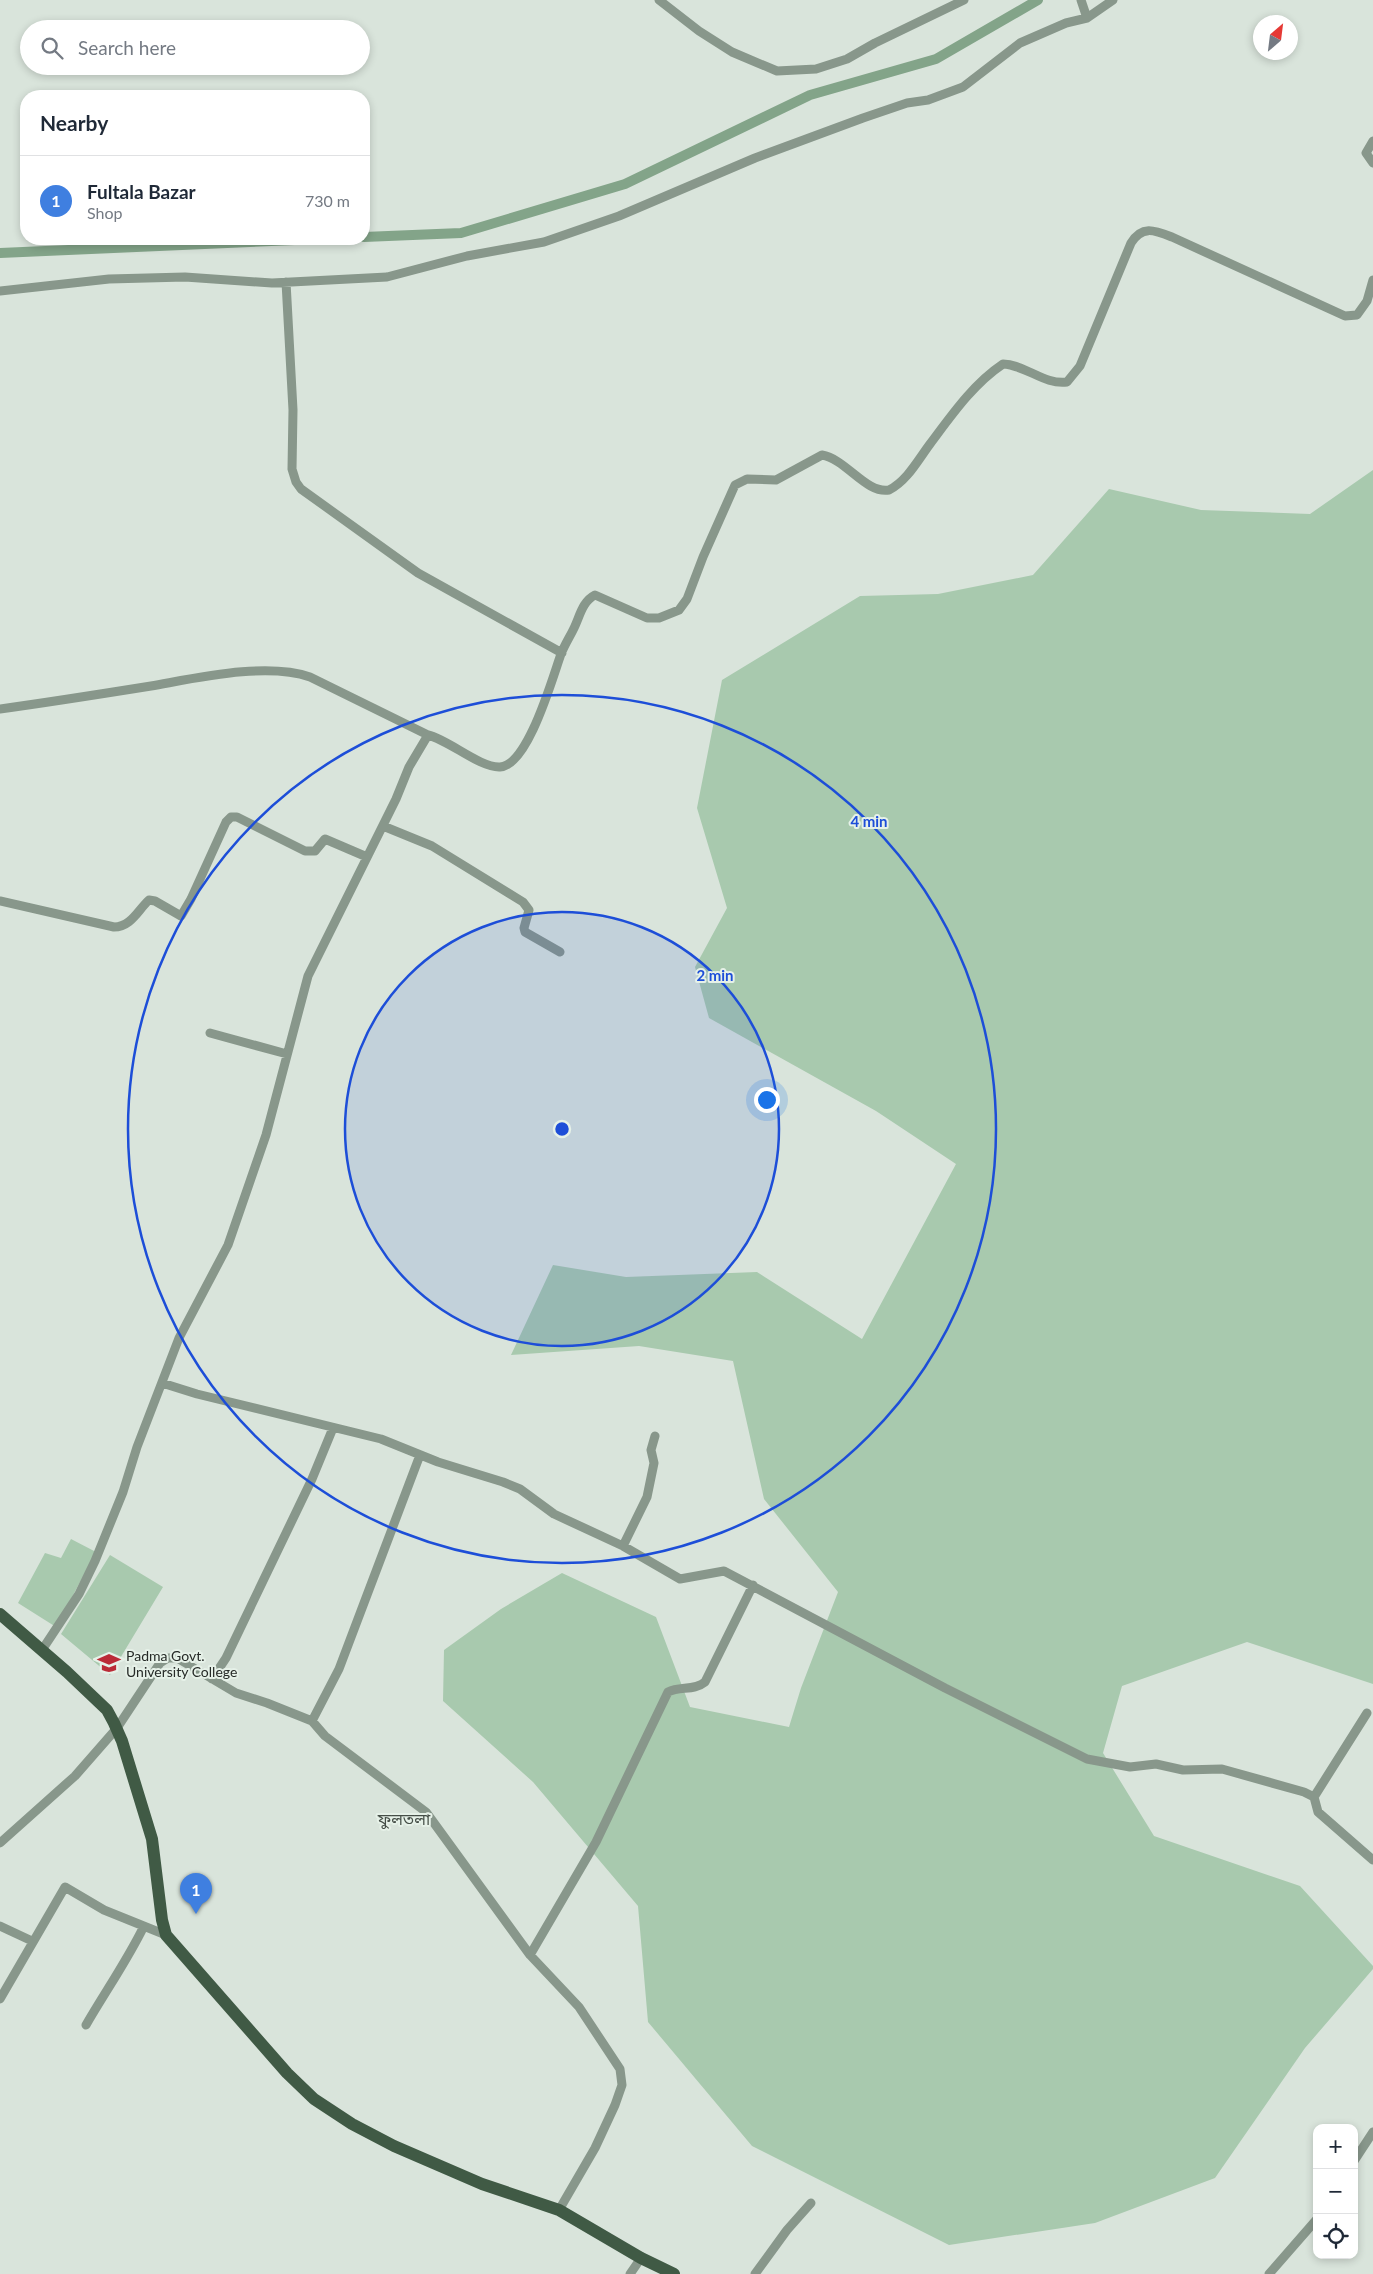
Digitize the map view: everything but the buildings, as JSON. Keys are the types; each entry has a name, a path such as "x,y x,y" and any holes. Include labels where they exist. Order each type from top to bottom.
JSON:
{"main road":[{"path":"0,1614 107,1710 117,1728 152,1839 162,1920 166,1935 287,2073 314,2099 352,2124 394,2146 482,2184 559,2210 641,2258 674,2274"}],"street":[{"path":"659,0 699,31 732,52 777,71 816,69 847,59 875,43 964,0"},
{"path":"0,291 109,279 184,278 286,282 387,277 467,256 544,242 619,216 755,158 863,118 907,103 928,100 962,87 997,63 1020,43 1066,23 1087,18 1113,0"},
{"path":"1081,1 1087,18"},
{"path":"1373,141 1366,153 1373,163"},
{"path":"0,709 208,677 276,670 293,671 310,677 487,764 502,768 509,765 522,747 540,715 562,653 586,601 595,595 646,618 659,618 679,610 687,599 702,557 735,485 747,479 776,480 822,455 844,465 876,490 889,490 906,475 947,421 981,382 1003,364 1018,366 1050,381 1067,382 1080,366 1131,243 1142,230 1148,229 1172,237 1345,316 1356,316 1362,310 1373,280"},
{"path":"286,282 293,410 292,469 296,482 301,489 418,573 562,653"},
{"path":"42,1650 80,1594 123,1492 137,1447 179,1338 228,1245 266,1135 308,976 409,767 428,735"},
{"path":"0,901 114,927 126,924 149,900 155,901 181,916 191,899 226,822 231,818 237,817 304,851 315,851 325,839 367,857"},
{"path":"382,826 432,846 522,902 529,910 524,928 525,932 560,952"},
{"path":"210,1033 288,1054"},
{"path":"162,1383 381,1440 520,1489 554,1514 623,1546 680,1579 724,1571 937,1684 1087,1759 1130,1767 1156,1764 1183,1770 1222,1769 1304,1792 1314,1797"},
{"path":"212,1679 226,1658 312,1478 333,1428"},
{"path":"623,1546 647,1497 654,1463 651,1450 655,1436"},
{"path":"312,1721 339,1668 420,1455"},
{"path":"530,1956 596,1842 668,1692 675,1688 699,1687 705,1682 753,1585"},
{"path":"0,1843 75,1776 117,1728 160,1663 168,1658 177,1658 236,1693 268,1703 312,1721 325,1736 426,1812 530,1956 579,2007 620,2069 622,2084 616,2105 595,2148 559,2210"},
{"path":"1367,1713 1314,1797 1318,1812 1373,1860"},
{"path":"0,1999 64,1887 104,1910 166,1935"},
{"path":"0,1926 32,1941"},
{"path":"86,2025 113,1978 129,1957 144,1926"},
{"path":"1358,2155 1373,2132"},
{"path":"755,2274 786,2230 811,2203"},
{"path":"1269,2274 1313,2224"},
{"path":"630,2274 641,2258"}],"green space":[{"path":"1373,470 1373,1684 1247,1642 1122,1686 1103,1753 1154,1836 1300,1886 1373,1966 1373,1969 1305,2048 1215,2178 1095,2223 949,2245 752,2146 648,2022 638,1906 533,1782 443,1701 444,1650 501,1609 562,1573 656,1617 690,1707 789,1727 801,1688 838,1592 764,1499 733,1361 639,1346 511,1355 553,1265 626,1277 757,1272 862,1339 956,1164 876,1111 709,1018 695,967 727,908 697,808 722,680 860,596 938,594 1033,575 1109,489 1201,510 1310,514"},
{"path":"71,1539 96,1552 56,1627 18,1603 45,1553 61,1558"},
{"path":"110,1555 163,1587 110,1675 61,1634"}],"waterway":[{"path":"370,237 461,233 625,184 810,95 936,59 1038,0"},
{"path":"0,253 182,245"}],"place":[{"name":"Padma Govt. University College","path":"109,1663"},
{"name":"Fultala Bazar","path":"196,1914"}],"district":[{"name":"ফুলতলা","path":"404,1818"}]}
